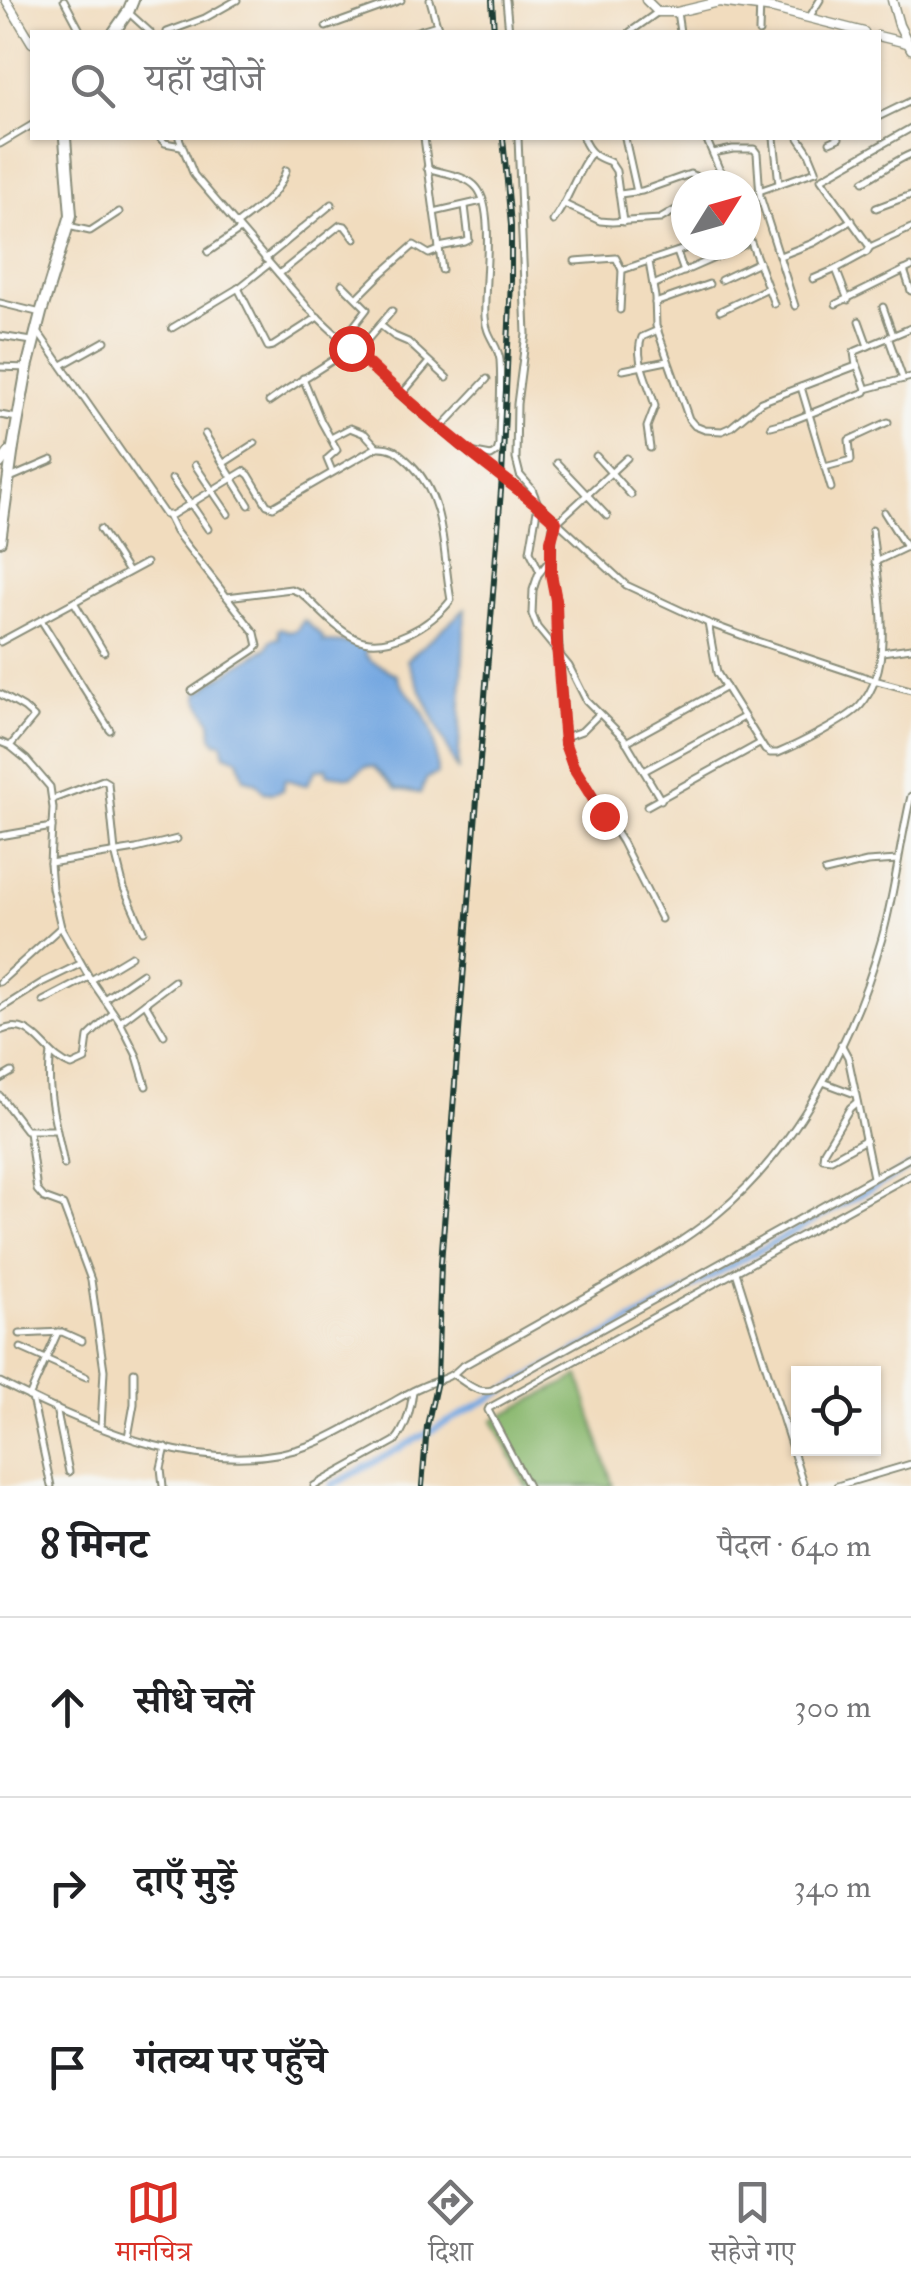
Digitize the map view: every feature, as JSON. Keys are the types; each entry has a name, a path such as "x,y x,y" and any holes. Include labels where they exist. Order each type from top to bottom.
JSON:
{"highway":[{"path":"115,30 133,0"},
{"path":"0,541 27,368 72,203 65,140"}],"street":[{"path":"6,0 30,40"},
{"path":"64,0 80,30"},
{"path":"173,30 206,18 238,0"},
{"path":"326,27 401,0"},
{"path":"430,0 438,29"},
{"path":"506,0 509,30"},
{"path":"646,0 658,12"},
{"path":"810,18 820,0"},
{"path":"892,0 909,46"},
{"path":"633,30 658,12 677,12 720,2 760,4 856,30"},
{"path":"760,4 760,30"},
{"path":"128,12 148,30"},
{"path":"677,12 680,30"},
{"path":"881,37 909,46"},
{"path":"881,115 911,100"},
{"path":"0,144 30,126"},
{"path":"822,180 911,128"},
{"path":"162,140 181,146"},
{"path":"180,140 194,176 318,317 401,395 538,504 626,585 708,623 911,690"},
{"path":"424,140 442,270"},
{"path":"518,140 526,334 517,404 516,459 538,504 530,552 540,572"},
{"path":"625,140 636,192"},
{"path":"707,140 720,170"},
{"path":"774,140 779,184"},
{"path":"800,140 816,171 870,247"},
{"path":"830,142 834,140"},
{"path":"584,141 591,153 608,161 616,171 623,222"},
{"path":"713,154 732,146 756,151 757,170"},
{"path":"553,221 591,153"},
{"path":"864,181 911,154"},
{"path":"427,168 472,183 482,201 487,240 486,330 500,358 499,445 491,456 470,452"},
{"path":"208,252 274,194 286,170"},
{"path":"761,190 816,171"},
{"path":"620,194 671,181"},
{"path":"876,208 911,195"},
{"path":"761,197 795,306"},
{"path":"434,212 482,201"},
{"path":"172,328 238,288 332,204"},
{"path":"564,204 600,221 660,219 671,213"},
{"path":"357,298 414,245 429,254 469,240 465,206"},
{"path":"68,226 90,230 119,212"},
{"path":"780,256 813,243 852,220"},
{"path":"279,274 340,224 355,239"},
{"path":"813,279 911,228"},
{"path":"622,270 671,254"},
{"path":"575,261 616,258 622,270 620,310"},
{"path":"680,260 684,272"},
{"path":"653,285 710,260"},
{"path":"649,262 658,330 667,361 689,419 705,430 714,432 731,427 761,402 857,364"},
{"path":"721,280 759,262 774,304"},
{"path":"836,269 848,300"},
{"path":"836,304 908,269 911,292"},
{"path":"342,284 366,307 343,340"},
{"path":"655,303 708,284"},
{"path":"238,288 270,348 318,317"},
{"path":"720,312 768,288"},
{"path":"0,303 40,313"},
{"path":"883,307 902,379"},
{"path":"269,402 353,350 392,312"},
{"path":"859,321 868,346"},
{"path":"380,325 408,342 447,378"},
{"path":"866,389 854,352 911,328"},
{"path":"650,448 647,427 656,406 639,356 640,340 658,330"},
{"path":"0,336 35,335 62,365 176,532 255,633 258,646 192,691"},
{"path":"62,365 106,341"},
{"path":"622,370 667,361"},
{"path":"401,395 430,362"},
{"path":"0,367 27,368"},
{"path":"770,426 862,394 866,389 911,377"},
{"path":"304,378 337,450 327,459 332,471"},
{"path":"441,428 487,379"},
{"path":"801,387 831,488"},
{"path":"0,415 18,418"},
{"path":"825,467 851,460 849,440 888,422"},
{"path":"331,438 350,428 366,434 377,446"},
{"path":"205,434 249,505"},
{"path":"224,464 255,443"},
{"path":"168,516 244,471 270,507 377,446 396,449 424,478 440,516 451,600 406,635 371,642 350,635 291,589 227,597"},
{"path":"0,464 13,447"},
{"path":"596,456 631,495"},
{"path":"627,458 556,522 551,541 551,574 564,737 573,766 622,842 661,919"},
{"path":"10,478 52,460"},
{"path":"557,463 607,516"},
{"path":"196,465 228,514"},
{"path":"172,479 208,529"},
{"path":"875,562 909,546 884,512"},
{"path":"100,529 128,572"},
{"path":"708,623 717,673 759,744 770,754 832,723 862,704 882,652 872,530"},
{"path":"551,558 533,590 532,614 542,634 569,666 586,700 626,742 661,800"},
{"path":"0,642 146,562"},
{"path":"74,602 104,652"},
{"path":"41,620 110,730"},
{"path":"882,652 911,648"},
{"path":"626,742 726,687"},
{"path":"0,694 34,717 10,746"},
{"path":"564,737 582,731 598,714"},
{"path":"644,771 744,717"},
{"path":"0,742 10,746 48,783 52,799 52,888 61,927 120,1022 138,1056 146,1086"},
{"path":"646,806 759,744"},
{"path":"52,799 106,780 124,888 144,931"},
{"path":"0,1382 128,1437 234,1458 270,1455 312,1444 413,1390 454,1374 678,1244 738,1197 805,1115 823,1082 842,1044 881,941 911,796"},
{"path":"0,836 52,827"},
{"path":"903,838 911,836"},
{"path":"50,863 177,838"},
{"path":"825,872 876,860 898,860"},
{"path":"0,982 61,927"},
{"path":"42,1001 132,956"},
{"path":"0,1009 81,964"},
{"path":"104,999 142,973"},
{"path":"120,1022 174,981"},
{"path":"145,1003 164,1035"},
{"path":"0,1031 14,1026 24,1028 68,1066 80,1064 86,1057 88,1038 114,1013"},
{"path":"842,1044 873,1178"},
{"path":"51,1053 50,1105 64,1165"},
{"path":"0,1079 12,1072"},
{"path":"823,1082 856,1098"},
{"path":"0,1096 29,1132 37,1190 44,1198 62,1205 91,1280 104,1370 102,1427"},
{"path":"856,1098 823,1158 830,1159 865,1140"},
{"path":"29,1132 56,1130"},
{"path":"454,1374 475,1389 492,1390 911,1158"},
{"path":"528,1486 489,1413 490,1408 911,1175"},
{"path":"736,1272 804,1486"},
{"path":"20,1334 58,1332 82,1341"},
{"path":"50,1486 30,1397 58,1332"},
{"path":"21,1348 86,1377"},
{"path":"128,1437 134,1372"},
{"path":"314,1486 388,1446 399,1436 413,1390"},
{"path":"56,1408 69,1472"},
{"path":"163,1486 161,1468 166,1447"},
{"path":"837,1486 911,1464"}],"green space":[{"path":"579,1376 613,1486 526,1486 493,1420"}],"water":[{"path":"465,609 458,771 407,660"},
{"path":"304,620 323,637 323,642 366,648 370,660 397,675 423,712 433,736 437,774 427,778 420,793 396,789 374,767 366,766 351,777 327,774 327,768 316,770 306,785 285,779 283,790 264,792 257,783 244,778 238,759 225,754 222,743 216,742 198,698 199,690 267,648 271,640 279,638 281,628 297,630"}],"waterway":[{"path":"331,1486 911,1167"}],"railway":[{"path":"492,0 494,30"},
{"path":"422,1486 427,1426 437,1381 441,1263 502,477 511,280 511,225 503,140"}],"route":[{"path":"351,348 401,395 556,522 551,541 551,574 565,744 573,766 604,816"}]}
